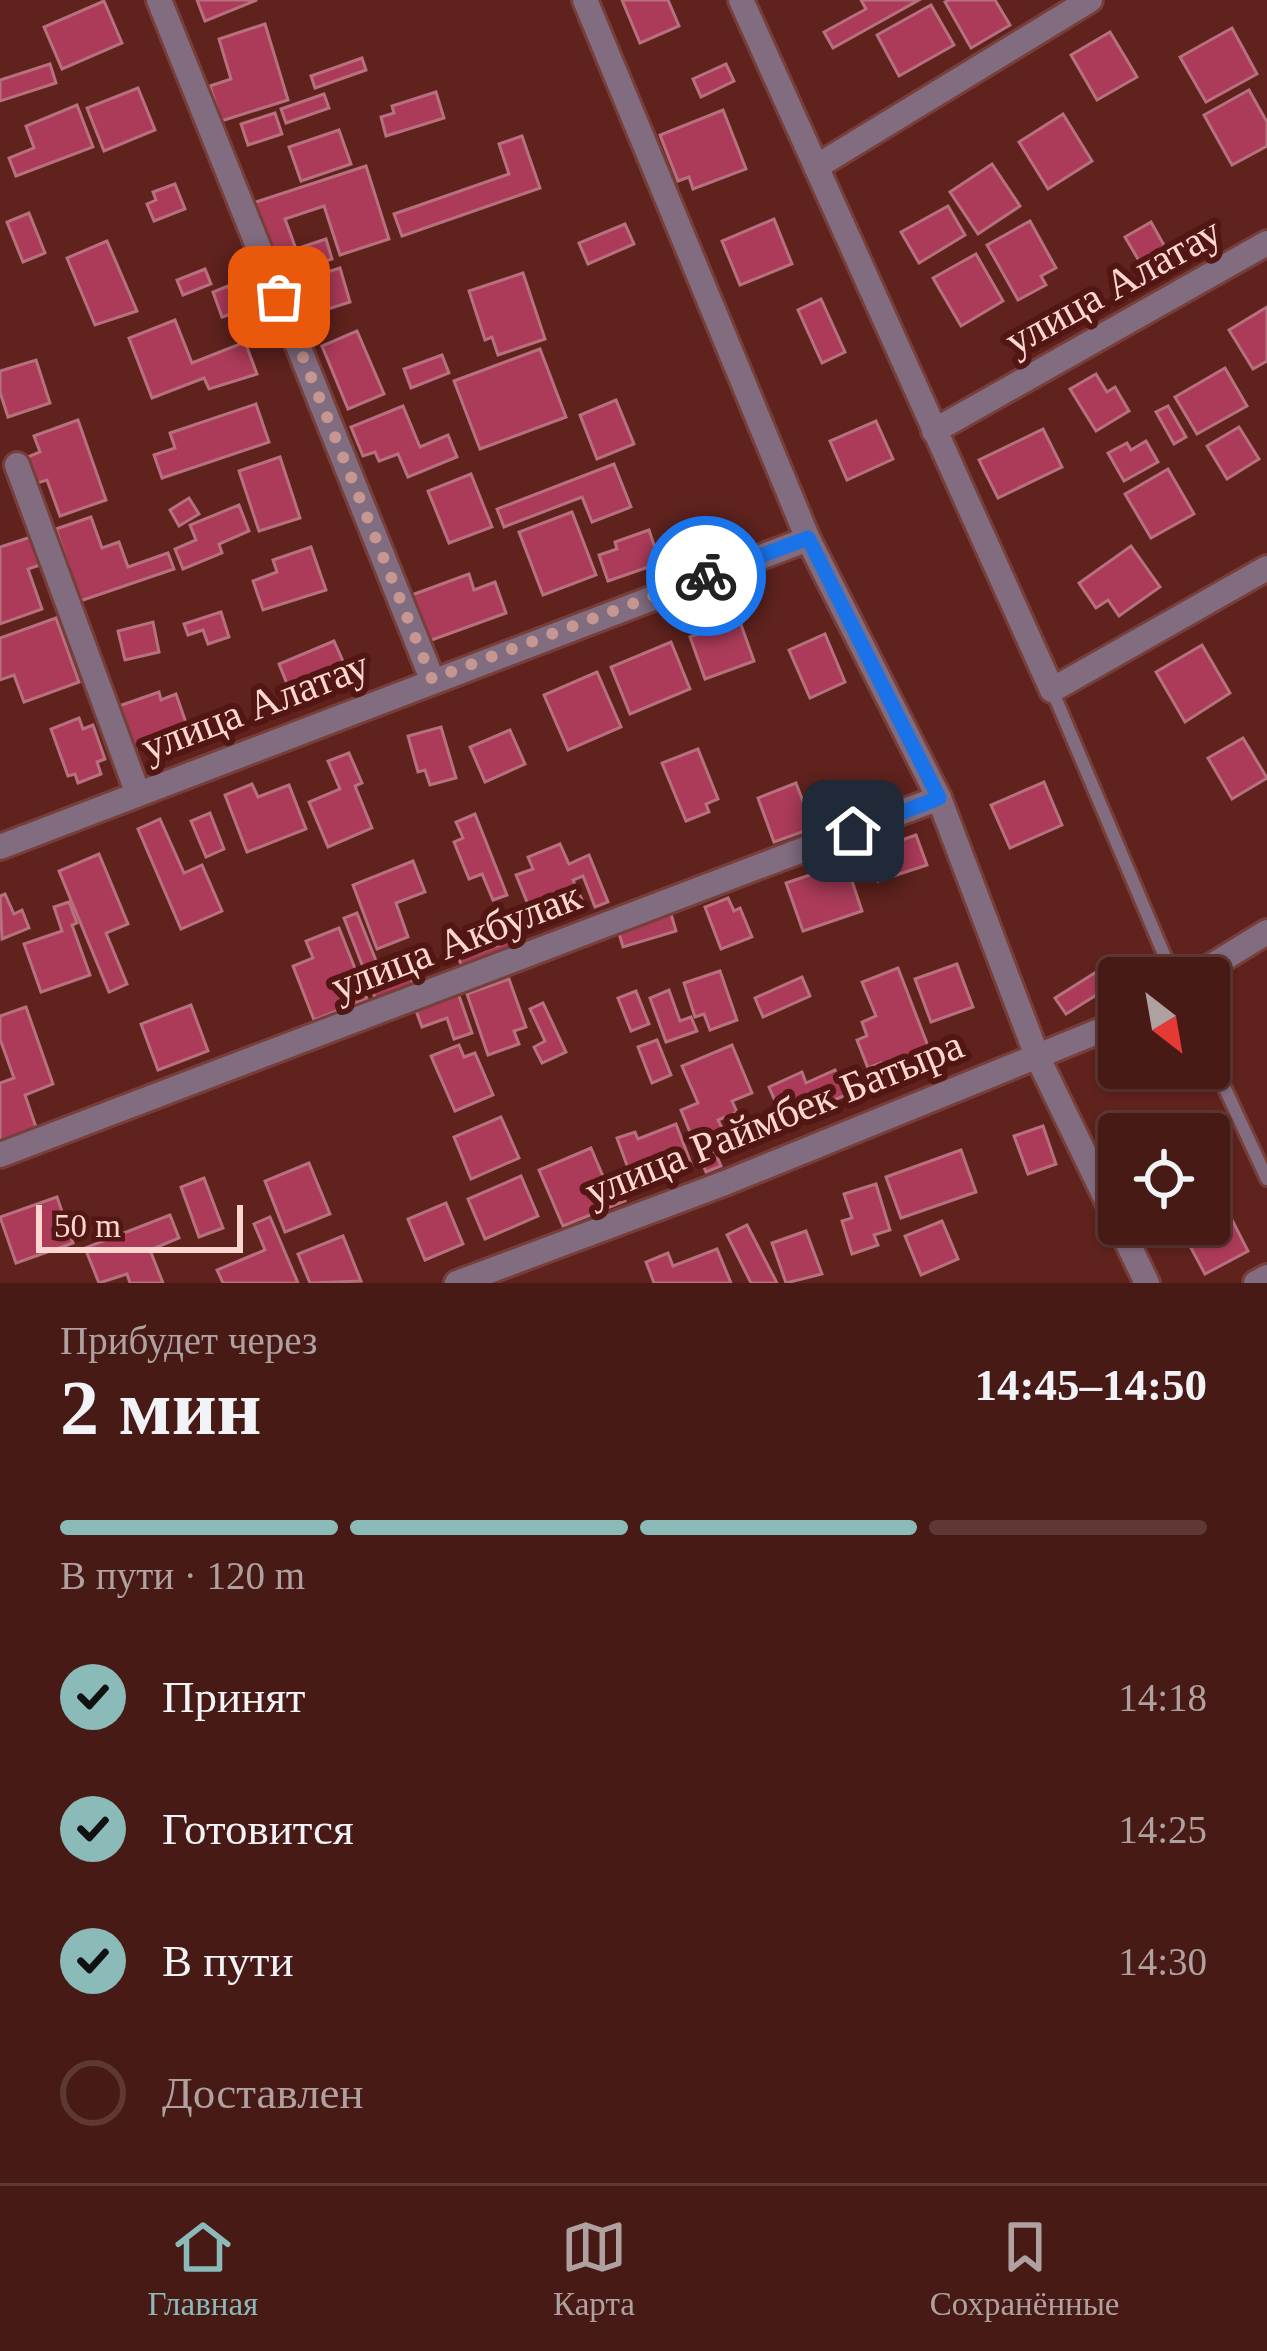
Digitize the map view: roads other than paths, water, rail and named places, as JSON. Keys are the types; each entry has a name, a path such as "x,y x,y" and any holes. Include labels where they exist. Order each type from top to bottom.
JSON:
{"street":[{"path":"159,0 432,679"},
{"path":"585,0 808,538 939,798 1037,1056 1147,1283"},
{"path":"741,0 1052,690 1267,568"},
{"path":"816,167 1090,0"},
{"name":"улица Алатау","path":"934,431 1267,243"},
{"path":"17,465 138,794"},
{"name":"улица Алатау","path":"0,847 808,538"},
{"name":"улица Акбулак","path":"0,1155 939,798"},
{"path":"1226,957 1267,932"},
{"name":"улица Раймбек Батыра","path":"457,1283 725,1184 1098,1031"},
{"path":"1256,1283 1267,1277"}],"lane":[{"path":"1052,690 1165,957"},
{"path":"1225,1089 1267,1179"}]}
